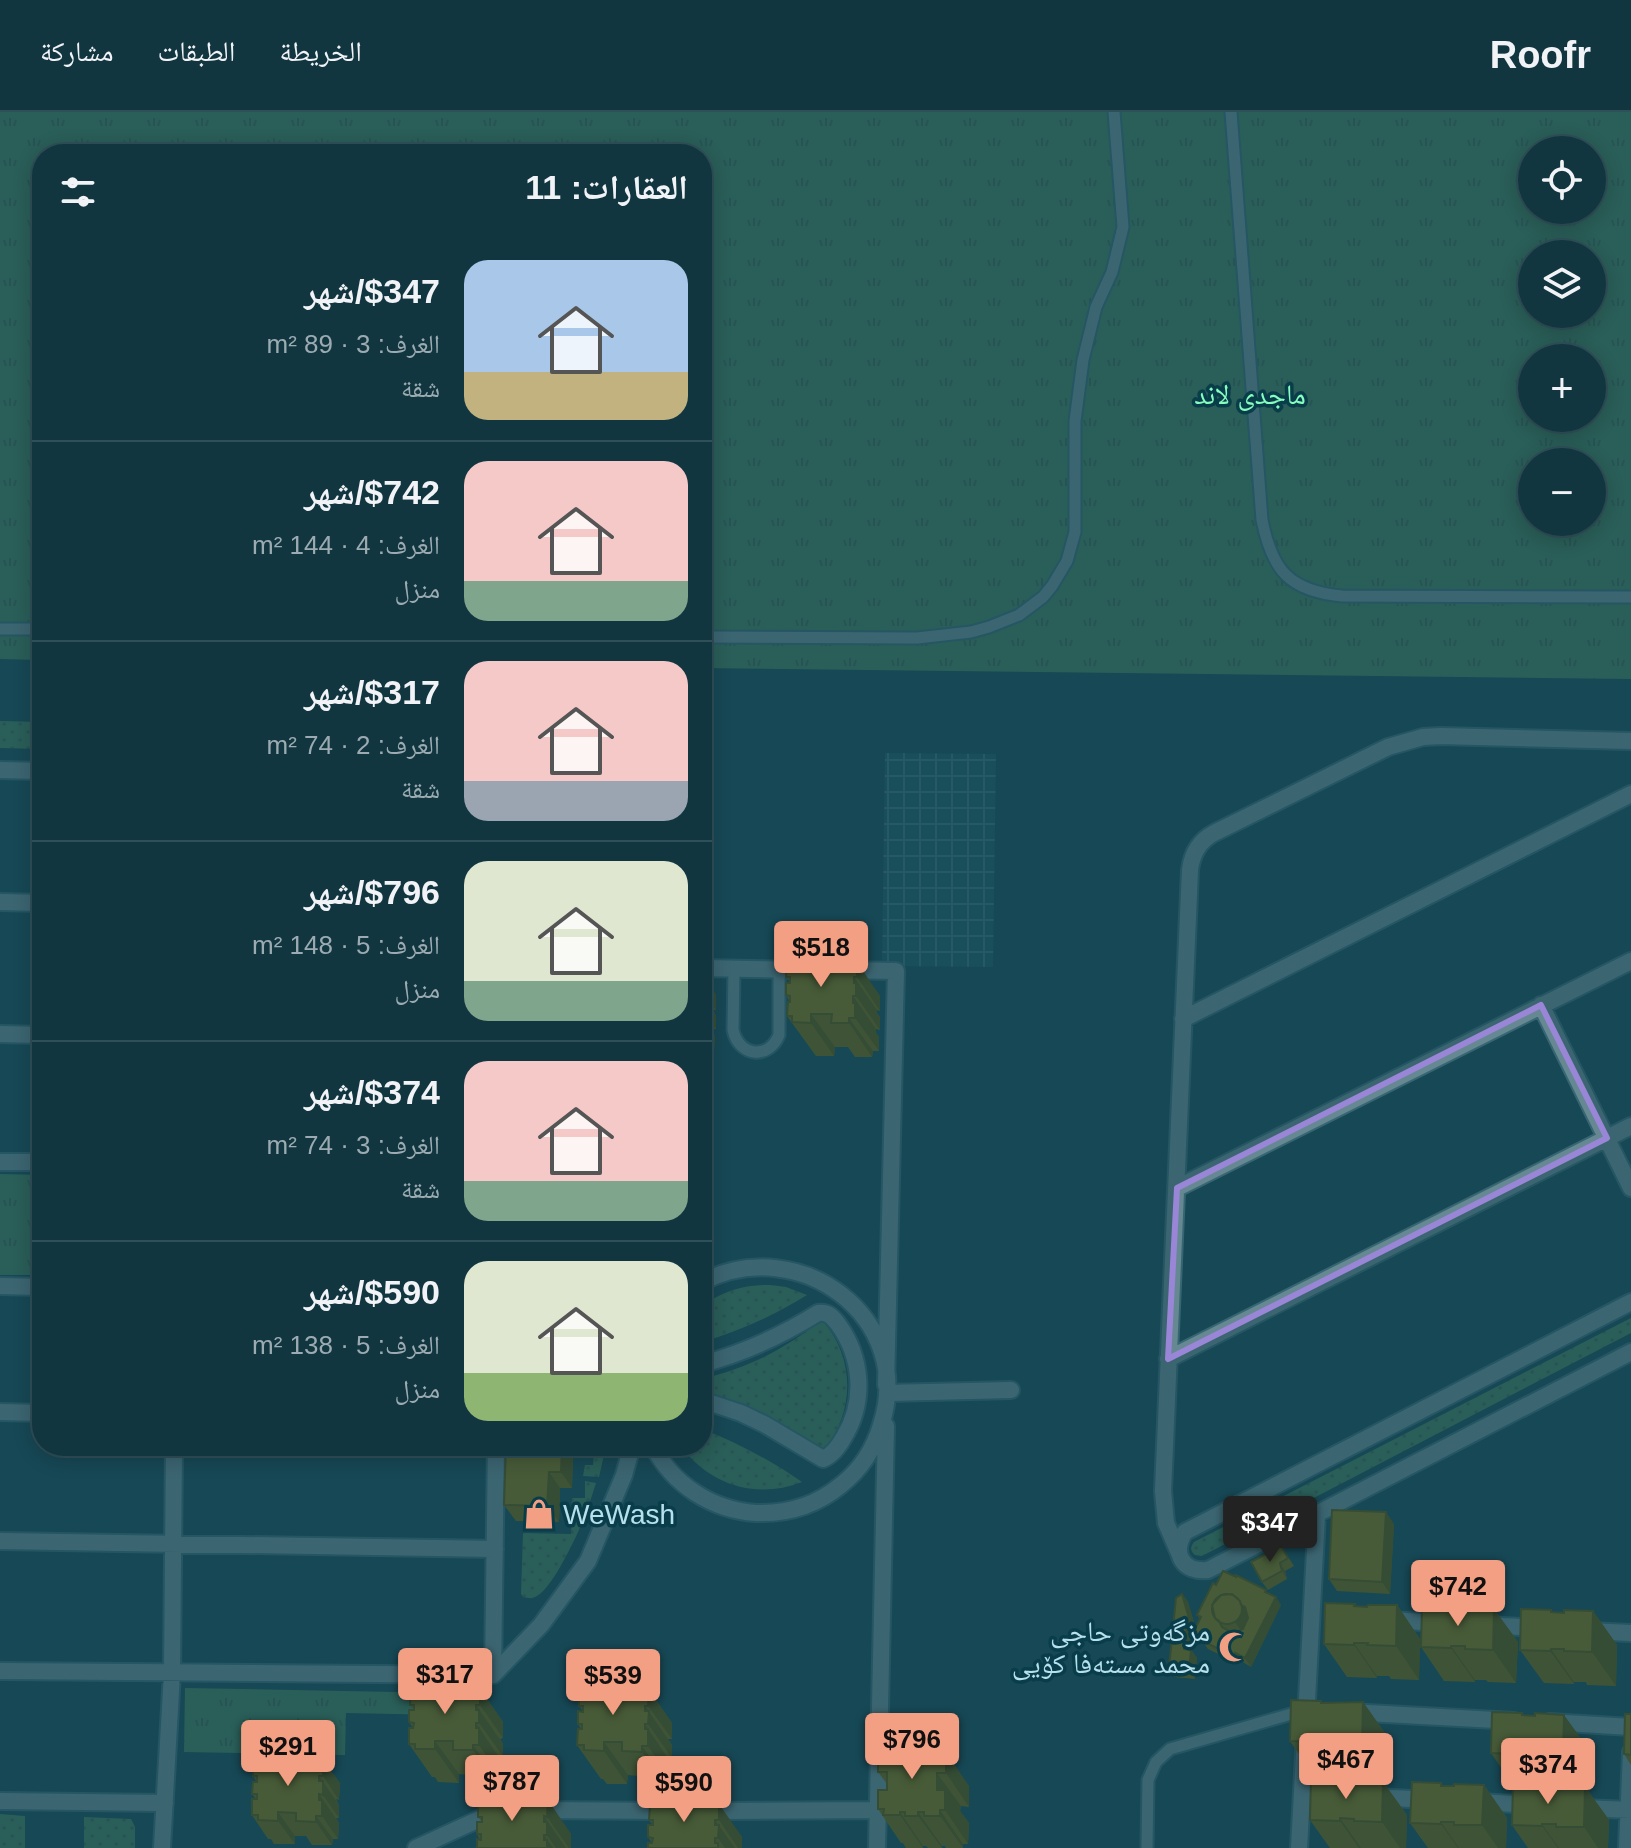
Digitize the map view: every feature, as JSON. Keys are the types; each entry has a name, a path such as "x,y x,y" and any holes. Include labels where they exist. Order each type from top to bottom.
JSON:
{"street":[{"path":"1631,741 1441,736 1405,741 1207,837 1197,848 1191,862 1183,1019 1168,1359 1166,1523 1187,1566 1208,1570 1631,1352"},
{"path":"0,770 32,771"},
{"path":"1183,1019 1631,794"},
{"path":"0,902 32,903"},
{"path":"1177,1188 1631,961"},
{"path":"712,968 896,971 877,1848"},
{"path":"1541,1005 1631,1188"},
{"path":"0,1034 32,1035"},
{"path":"1168,1359 1631,1126"},
{"path":"0,1162 32,1162"},
{"path":"659,1456 691,1491 724,1507 761,1513 797,1508 831,1493 858,1469 883,1420 886,1393 880,1351 869,1327 854,1307 828,1285 796,1271 762,1266 728,1271 712,1278"},
{"path":"0,1286 32,1287"},
{"path":"1179,1553 1178,1545 1185,1532 1631,1302"},
{"path":"712,1361 767,1342 824,1312 834,1319 848,1340 856,1363 859,1387 856,1411 846,1433 832,1454 823,1459 764,1424 712,1403"},
{"path":"886,1393 1011,1390"},
{"path":"0,1412 32,1413"},
{"path":"162,1848 172,1673 174,1456"},
{"path":"493,1675 496,1456"},
{"path":"624,1475 629,1456"},
{"path":"0,1671 493,1675 541,1625 588,1561 628,1468 639,1460 652,1459 665,1466"},
{"path":"1299,1848 1322,1710 1317,1514"},
{"path":"0,1541 495,1549"},
{"path":"1372,1619 1631,1633"},
{"path":"1322,1710 1631,1727"},
{"path":"1627,1848 1631,1752"},
{"path":"1364,1796 1630,1810"},
{"path":"0,1801 165,1803"},
{"path":"416,1848 486,1816 540,1810 878,1810"}],"lane":[{"path":"712,637 917,638 952,635 989,627 1019,615 1052,586 1067,561 1075,532 1075,421 1083,360 1096,307 1112,272 1123,227 1114,112"},
{"path":"1231,112 1262,520 1273,558 1285,574 1309,591 1342,596 1631,597"},
{"path":"0,629 32,629"},
{"path":"734,969 735,1037 738,1045 745,1050 759,1051 769,1050 779,1035 779,969"},
{"path":"1147,1848 1148,1780 1156,1762 1170,1749 1322,1710"}],"highlighted area":[{"path":"1541,1005 1607,1138 1168,1359 1177,1188"}],"shaded area":[{"path":"885,753 996,754 993,967 882,966"}],"green space":[{"name":"ماجدی لاند","path":"0,112 1631,112 1631,679 712,668 712,144 32,144 32,660 0,659"},
{"path":"0,721 32,722 32,749 0,748"},
{"path":"0,1174 32,1175 32,1275 0,1275"},
{"path":"752,1286 786,1287 807,1295 756,1322 712,1339 712,1300"},
{"path":"1631,1318 1631,1333 1202,1556 1192,1552 1194,1542"},
{"path":"822,1320 841,1351 846,1368 846,1403 834,1436 823,1451 712,1400 712,1376 736,1369 793,1340"},
{"path":"712,1433 754,1452 802,1482 785,1487 751,1489 720,1479 689,1456 712,1456"},
{"path":"594,1456 604,1456 599,1477 583,1476 585,1465 593,1465"},
{"path":"585,1481 596,1483 587,1511 571,1509 572,1498 585,1498"},
{"path":"572,1514 585,1516 571,1548 542,1592 532,1598 523,1597 523,1533 571,1534"},
{"path":"185,1688 446,1693 445,1715 346,1713 345,1755 184,1752"},
{"path":"0,1814 25,1816 25,1848 0,1848"},
{"path":"84,1817 131,1819 135,1827 135,1848 84,1848"}],"building":[{"path":"794,954 812,954 812,965 832,965 832,955 850,955 850,962 857,962 857,977 854,977 856,996 853,996 855,1018 849,1018 849,1023 831,1023 832,1014 811,1014 811,1023 792,1022 792,1016 787,1016 790,996 786,995 786,983 790,983 790,977 786,977 787,962 794,962"},
{"path":"506,1456 562,1456 561,1472 549,1472 547,1506 504,1505"},
{"path":"1332,1510 1386,1512 1382,1582 1329,1579"},
{"path":"1281,1546 1288,1558 1280,1563 1282,1571 1262,1582 1251,1562"},
{"path":"1223,1571 1276,1597 1245,1658 1202,1641 1204,1638 1193,1633 1201,1617 1197,1615 1213,1583 1216,1585","holes":["1232,1594 1240,1601 1248,1618 1243,1629 1231,1632 1215,1618 1212,1605 1221,1595"]},
{"path":"1182,1594 1188,1615 1184,1649 1191,1650 1189,1670 1169,1668 1176,1598"},
{"path":"1227,1594 1233,1595 1241,1603 1241,1615 1233,1623 1227,1624 1221,1623 1213,1615 1212,1609 1213,1603 1221,1595"},
{"path":"1325,1603 1367,1607 1397,1605 1396,1646 1324,1644"},
{"path":"1422,1606 1452,1610 1494,1609 1493,1650 1465,1649 1465,1646 1421,1647"},
{"path":"1521,1609 1564,1613 1564,1610 1593,1611 1592,1652 1520,1650"},
{"path":"416,1682 437,1683 437,1691 453,1691 454,1683 474,1683 474,1688 480,1689 480,1705 476,1705 476,1710 479,1710 476,1728 479,1728 479,1745 473,1745 473,1750 453,1750 453,1741 435,1741 435,1749 415,1749 415,1744 409,1744 409,1728 413,1728 414,1723 409,1722 409,1710 414,1710 414,1705 410,1705 411,1690 416,1690"},
{"path":"585,1683 606,1684 606,1692 622,1692 622,1684 643,1685 643,1690 649,1690 648,1706 645,1706 645,1711 649,1711 648,1724 645,1724 648,1746 642,1746 642,1752 622,1751 622,1742 604,1742 604,1751 584,1750 584,1745 577,1745 578,1729 582,1729 582,1724 578,1724 578,1711 583,1712 583,1706 579,1706 579,1691 585,1691"},
{"path":"1291,1700 1363,1702 1362,1743 1320,1739 1320,1742 1290,1741"},
{"path":"1492,1712 1564,1715 1563,1755 1521,1751 1521,1754 1491,1753"},
{"path":"1625,1714 1631,1714 1631,1755 1624,1754"},
{"path":"883,1745 900,1746 900,1750 905,1750 905,1745 917,1746 917,1750 938,1747 938,1752 946,1752 946,1773 937,1773 937,1790 945,1790 945,1810 940,1810 940,1816 924,1816 924,1812 918,1812 918,1816 905,1816 905,1812 883,1815 884,1809 878,1809 878,1790 887,1790 887,1772 878,1772 878,1751 883,1752"},
{"path":"259,1753 280,1754 280,1762 297,1763 297,1754 318,1755 317,1760 323,1760 323,1776 319,1776 319,1781 323,1781 323,1795 319,1794 322,1816 316,1816 316,1822 296,1821 296,1813 278,1812 278,1821 258,1820 258,1815 252,1815 252,1799 257,1799 257,1794 252,1794 253,1782 257,1782 257,1776 253,1776 254,1761 259,1762"},
{"path":"1311,1779 1383,1782 1382,1822 1340,1818 1340,1821 1310,1820"},
{"path":"1412,1782 1441,1783 1441,1786 1484,1785 1482,1825 1410,1823"},
{"path":"1513,1784 1543,1785 1543,1788 1585,1787 1584,1827 1512,1825"},
{"path":"484,1794 505,1794 505,1803 521,1803 521,1795 542,1795 542,1800 548,1800 547,1817 544,1816 544,1822 547,1822 544,1840 547,1840 547,1848 477,1848 477,1839 481,1840 481,1834 477,1834 477,1822 482,1822 482,1817 478,1817 478,1802 484,1802"},
{"path":"655,1797 676,1798 676,1806 692,1806 693,1798 713,1798 713,1803 719,1804 719,1820 715,1820 715,1825 719,1825 718,1838 715,1838 718,1848 648,1848 653,1838 648,1837 648,1825 653,1825 653,1820 649,1820 650,1805 655,1805"}],"place":[{"name":"WeWash","path":"539,1514"},
{"name":"مزگەوتی حاجی محمد مستەفا کۆیی","path":"1234,1647"}]}
